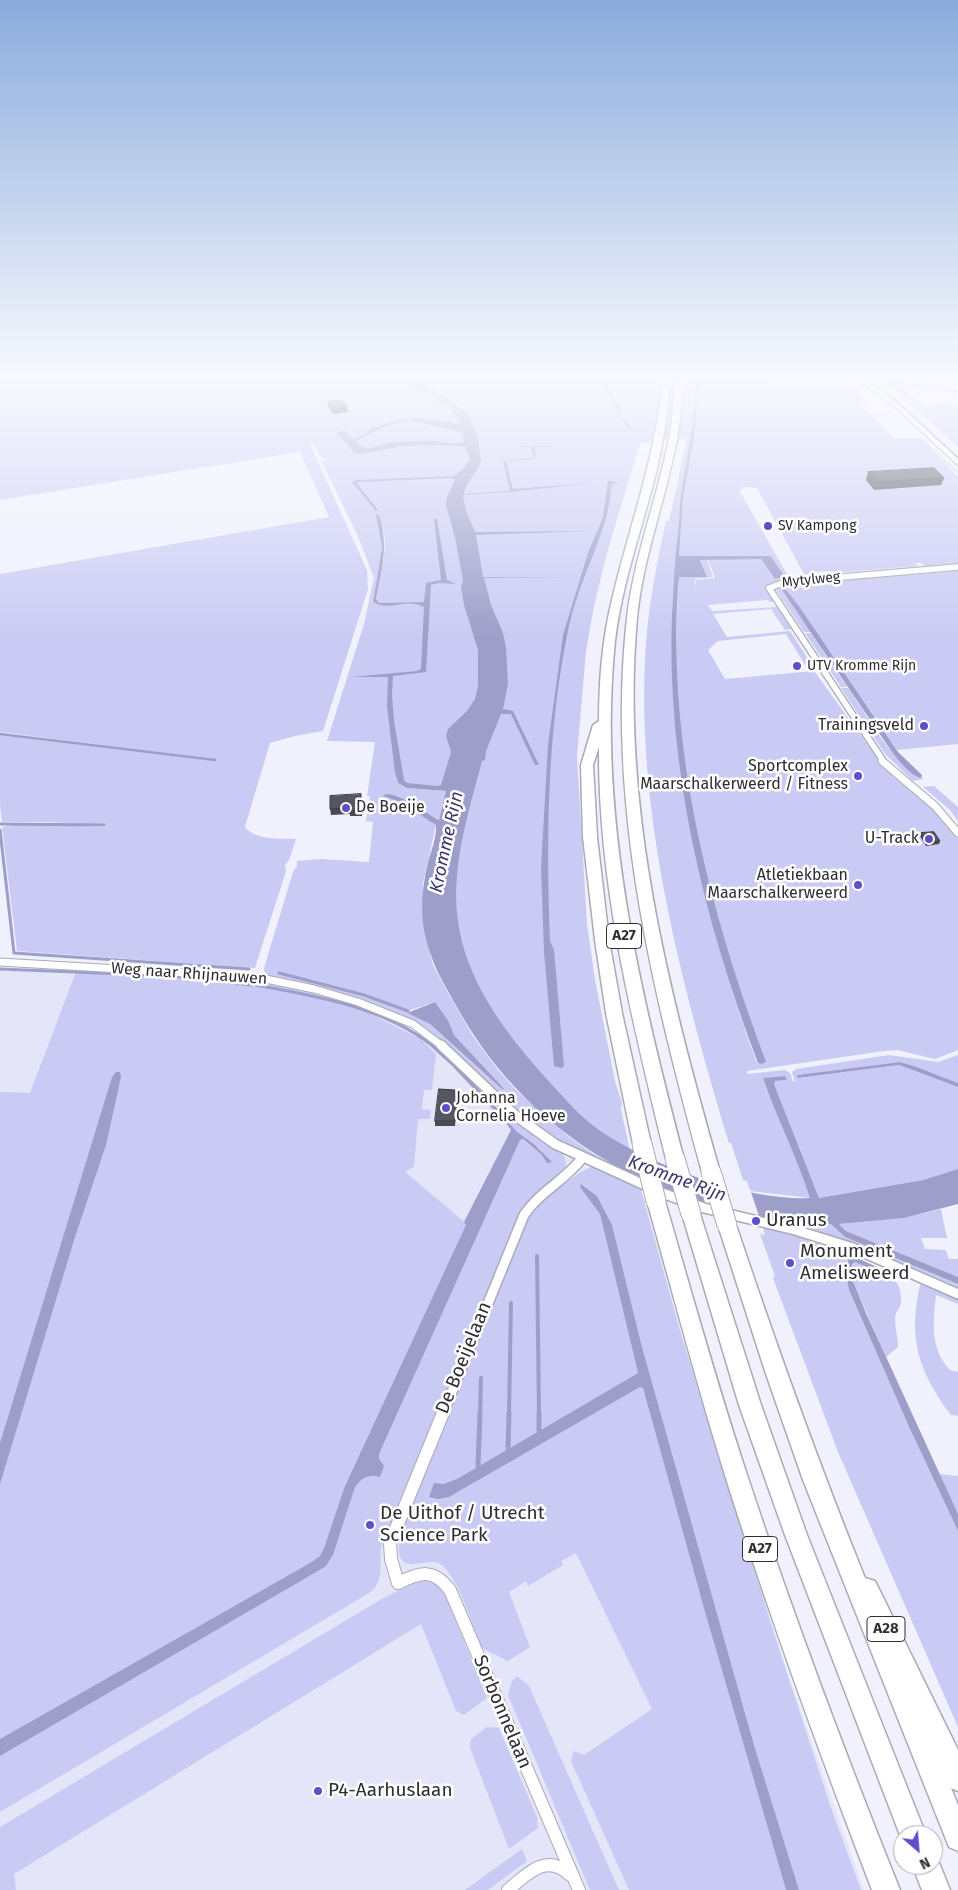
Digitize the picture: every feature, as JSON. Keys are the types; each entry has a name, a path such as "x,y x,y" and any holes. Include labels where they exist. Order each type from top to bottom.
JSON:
{"highway":[{"name":"A27","path":"653,462 616,598 608,657 604,709 606,786 617,899 628,960 646,1045 675,1159 750,1405 796,1535 909,1825"},
{"name":"A27","path":"667,462 646,547 633,616 627,701 628,747 637,842 654,947 677,1050 711,1172 775,1371 814,1480 958,1838"},
{"name":"A27","path":"604,709 587,765 590,837 602,940 614,1013 642,1144 656,1201 721,1429 758,1543 852,1803 886,1890"},
{"name":"A28","path":"814,1480 958,1778"},
{"path":"930,1875 936,1890"}],"street":[{"name":"Mytylweg","path":"958,567 784,582 769,588 882,761 935,806 958,834"},
{"name":"Weg naar Rhijnauwen","path":"0,962 256,977 314,989 358,1002 400,1018 424,1032 447,1049 516,1116 555,1144 641,1184 704,1208 795,1230 853,1248 958,1294"},
{"name":"De Boeijelaan","path":"398,1583 391,1559 390,1543 524,1215 529,1205 569,1174 583,1156"},
{"name":"Sorbonnelaan","path":"398,1583 413,1575 435,1574 444,1580 450,1590 578,1887"},
{"path":"508,1890 541,1866 550,1863 558,1865 567,1871 578,1887"}],"shaded area":[{"path":"0,462 236,462 0,500"},
{"path":"305,462 318,462 367,570 368,589 323,731 270,743 245,827 255,835 262,837 296,839 289,860 285,865 286,871 255,968 17,951 2,827 18,824 104,827 107,825 2,822 0,804 0,735 217,760 0,732 0,574 329,517"},
{"path":"322,462 634,462 606,556 593,611 586,651 577,756 587,924 595,980 615,1081 622,1103 621,1109 631,1156 620,1152 571,1118 533,1080 493,1030 458,968 443,896 453,827 462,790 403,784 391,725 395,773 398,783 407,788 446,791 439,820 404,799 389,795 382,796 398,801 436,825 423,883 424,928 433,965 473,1036 498,1070 518,1092 569,1137 638,1180 565,1145 538,1129 511,1107 442,1041 410,1020 358,999 265,975 264,968 297,861 321,859 369,862 373,822 366,821 370,796 367,796 375,742 327,741 364,624 374,578 359,539","holes":["378,514 382,524 385,546 383,568 376,600 379,603 420,602 420,604 378,605 373,602 382,547","435,1002 448,1020 454,1035 503,1090 430,1024 407,1013 410,1010"]},
{"path":"682,462 687,462 678,531 672,617 677,731 684,788 706,899 721,954 757,1063 761,1064 765,1062 744,1003 709,884 685,763 679,701 677,639 679,577 707,577 700,560 707,559 713,577 695,579 695,589 696,580 715,578 708,559 761,559 775,579 785,577 771,556 679,556 683,498 689,462 944,462 958,477 958,563 933,565 935,568 915,563 918,566 833,573 832,571 811,572 812,575 805,576 757,488 742,487 743,489 739,490 788,576 794,578 778,581 768,586 767,590 773,602 768,600 708,605 712,611 777,607 791,629 785,630 771,609 713,614 727,637 790,631 813,667 807,668 786,634 718,641 708,650 725,679 814,671 881,763 889,772 933,805 958,836 958,1050 935,1059 897,1050 884,1051 747,1071 747,1074 785,1070 790,1073 793,1082 795,1081 792,1072 796,1069 889,1055 938,1062 958,1055 958,1083 900,1062 797,1075 799,1078 899,1065 958,1087 958,1169 923,1180 819,1198 774,1084 775,1081 787,1080 785,1076 763,1078 811,1198 750,1191 747,1181 743,1180 731,1143 729,1143 711,1083 679,960 665,896 647,770 644,706 646,644 657,567 666,521 669,521"},
{"path":"946,462 958,472 958,474"},
{"path":"958,571 958,744 897,750 799,606 782,590 811,632 804,632 776,590 784,585"},
{"path":"805,633 811,633 847,687 841,687"},
{"path":"841,688 848,688 891,750 912,771 924,779 913,781 885,754"},
{"path":"934,786 958,807 958,821 950,810 923,787"},
{"path":"77,969 226,977 270,982 356,1005 421,1039 436,1054 432,1090 424,1090 422,1109 431,1110 430,1119 418,1119 414,1167 405,1172 467,1224 344,1487 320,1556 0,1739 0,1092 30,1093"},
{"name":"De Uithof / Utrecht Science Park","path":"0,970 255,984 298,993 394,1022 423,1038 543,1155 559,1149 605,1181 644,1197 694,1379 787,1671 864,1890 0,1890"},
{"path":"503,1108 561,1152 565,1158 566,1167 557,1178 532,1197 522,1208 381,1547 380,1573 374,1589 0,1812 0,1756 326,1566 333,1555 355,1487 366,1477 380,1477 381,1464 378,1457 379,1454 520,1140 522,1139 541,1154 547,1163 541,1150 516,1131 498,1109"},
{"path":"593,1166 640,1187 679,1327 771,1624 831,1808 861,1890 799,1890 754,1745 642,1347 612,1225 597,1196 582,1184 600,1214 638,1373 457,1479 443,1484 442,1499 640,1387 643,1388 705,1612 786,1890 629,1890 571,1761 574,1751 584,1755 652,1709 576,1553 561,1561 563,1565 528,1586 526,1581 509,1592 530,1647 508,1661 484,1649 479,1643 461,1595 451,1576 443,1566 435,1562 406,1563 401,1558 399,1550 401,1530 409,1505 527,1217 540,1201 575,1176"},
{"path":"941,1209 947,1238 921,1238 925,1249 946,1250 949,1259 958,1259 958,1277 846,1231 839,1224 904,1218"},
{"path":"755,1216 799,1224 831,1224 845,1237 958,1284 958,1290"},
{"path":"762,1225 850,1250 846,1276 849,1290 910,1429 958,1531 958,1727 838,1452 773,1278 775,1276 760,1234 765,1235"},
{"path":"855,1262 887,1274 898,1284 901,1303 895,1319 898,1347 886,1357 853,1281 852,1263"},
{"path":"922,1282 958,1298 958,1304 936,1295 934,1335 939,1353 944,1362 950,1370 958,1372 958,1416 951,1415 940,1399 924,1369 919,1354 915,1322"},
{"path":"939,1474 958,1476 958,1514 939,1476"},
{"path":"419,1579 432,1581 443,1590 487,1698 464,1715 456,1711 421,1624 14,1874 16,1890 0,1890 0,1827 380,1600"},
{"path":"517,1676 529,1686 619,1890 590,1890 508,1695 512,1681"},
{"path":"487,1727 499,1728 537,1817 538,1828 509,1849 470,1748 471,1739"},
{"path":"522,1849 527,1861 488,1890 465,1890"}],"water":[{"name":"Kromme Rijn","path":"468,462 480,462 466,486 464,494 510,491 503,462 506,462 513,489 593,483 509,492 463,495 466,511 475,532 590,531 476,535 483,577 572,577 484,578 491,605 503,633 506,648 508,684 503,709 513,711 539,765 535,765 511,714 501,714 486,751 485,760 482,761 471,802 461,843 456,885 459,928 465,951 483,994 495,1014 523,1052 589,1123 640,1154 698,1178 758,1194 786,1198 810,1198 763,1078 785,1076 787,1080 775,1081 774,1084 819,1198 923,1180 958,1169 958,1204 904,1218 839,1224 846,1231 958,1277 958,1284 845,1237 831,1224 809,1224 777,1220 700,1202 657,1186 617,1166 579,1143 543,1115 511,1083 483,1048 458,1009 434,962 423,922 423,887 435,839 436,825 398,801 382,796 387,794 402,798 439,820 446,791 407,788 398,783 395,773 387,706 388,677 351,677 417,671 421,669 424,607 412,604 385,606 373,602 382,547 376,515 379,515 384,536 382,568 376,599 379,603 424,602 426,583 441,580 434,519 437,519 447,580 456,584 439,583 431,585 426,672 393,676 392,695 394,721 404,780 407,783 441,785 451,752 446,736 448,729 467,711 475,699 478,686 478,650 464,605 461,586 463,582 462,575 455,537 446,505 447,497 455,480 451,478 358,482 357,484 378,510 376,511 352,482 357,480 454,476"},
{"path":"686,462 689,462 683,498 679,556 771,556 785,577 775,579 761,559 700,560 707,577 679,577 677,600 676,623 680,719 695,819 706,869 733,966 766,1062 761,1064 758,1063 739,1009 705,899 692,843 682,786 675,729 672,671 672,614 680,500"},
{"path":"608,481 613,481 613,483 622,481 612,485 606,518 572,612 556,704 552,743 548,822 550,941 554,950 564,1066 561,1068 554,1066 544,952 541,868 548,745 563,635 588,553 603,517"},
{"path":"783,589 799,606 898,752 922,775 921,778 909,771 892,752"},
{"path":"435,1002 448,1020 454,1035 497,1081 503,1090 430,1024 407,1013"},
{"path":"900,1062 958,1083 958,1087 899,1065 798,1078 797,1075"},
{"path":"116,1072 120,1072 121,1077 106,1145 75,1237 0,1484 0,1443 112,1077"},
{"path":"499,1113 516,1131 535,1145 552,1162 547,1163 541,1154 523,1139 520,1140 379,1454 379,1459 384,1466 380,1477 366,1477 355,1487 333,1555 326,1566 0,1756 0,1739 320,1556 344,1488 466,1225 464,1222 511,1130"},
{"path":"581,1184 597,1196 612,1225 642,1347 754,1745 799,1890 786,1890 705,1612 643,1388 640,1387 449,1497 438,1499 429,1497 434,1483 443,1484 457,1479 638,1373 600,1214 580,1187"},
{"path":"849,1254 898,1277 896,1279 855,1262 852,1264 853,1281 866,1313 958,1514 958,1531 910,1429 849,1290 846,1276"}],"pier":[{"path":"697,1173 750,1189 760,1219 706,1207"}],"building":[{"path":"934,468 944,478 877,482 868,472"},
{"path":"361,794 361,810 350,811 350,808 330,809 330,796"},
{"path":"934,832 940,841 927,843 921,833"},
{"name":"Johanna Cornelia Hoeve","path":"439,1089 455,1090 455,1096 457,1096 455,1121 435,1121"}],"waterway":[{"path":"0,734 215,760"},
{"path":"0,824 104,825"},
{"path":"0,830 14,953 249,969"},
{"path":"0,969 171,976 252,985"},
{"path":"279,973 364,995 408,1011"},
{"path":"256,985 326,999 371,1012 414,1033 433,1046"},
{"path":"432,1045 453,1064 499,1113"},
{"path":"537,1256 539,1414"},
{"path":"509,1414 511,1303"},
{"path":"480,1414 481,1378"},
{"path":"478,1466 480,1413"},
{"path":"508,1449 509,1413"},
{"path":"539,1414 539,1431"}],"place":[{"name":"SV Kampong","path":"768,526"},
{"name":"UTV Kromme Rijn","path":"797,666"},
{"name":"Trainingsveld","path":"924,726"},
{"name":"Sportcomplex Maarschalkerweerd / Fitness","path":"858,776"},
{"name":"De Boeije","path":"346,808"},
{"name":"U-Track","path":"929,839"},
{"name":"Atletiekbaan Maarschalkerweerd","path":"858,885"},
{"name":"Johanna Cornelia Hoeve","path":"446,1108"},
{"name":"Uranus","path":"756,1221"},
{"name":"Monument Amelisweerd","path":"790,1263"},
{"name":"De Uithof / Utrecht Science Park","path":"370,1525"},
{"name":"P4-Aarhuslaan","path":"318,1791"}]}
